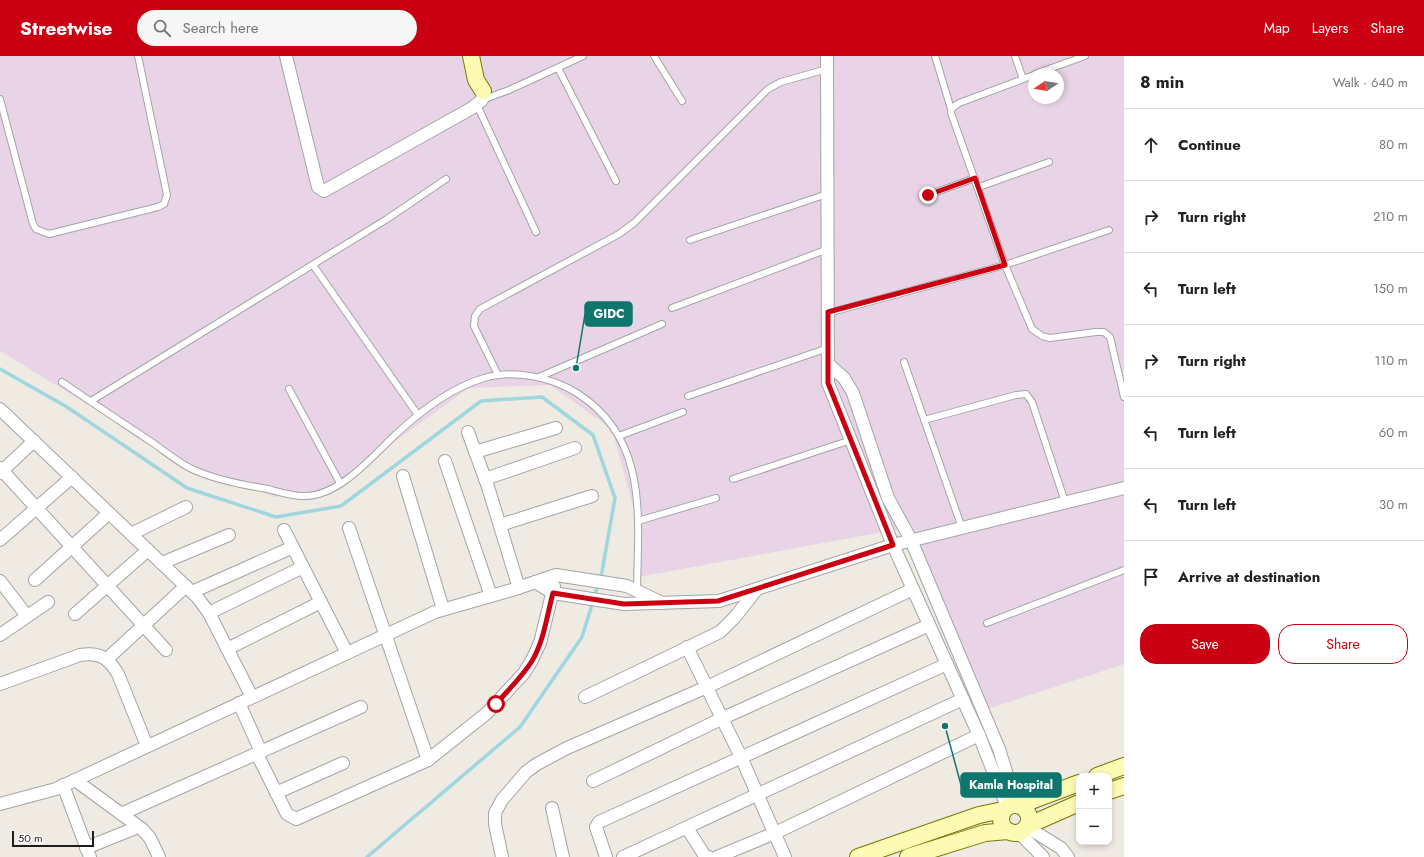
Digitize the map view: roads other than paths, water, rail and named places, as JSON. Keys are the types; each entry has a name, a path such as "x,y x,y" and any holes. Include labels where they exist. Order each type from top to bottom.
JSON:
{"main road":[{"path":"471,56 480,99"},
{"path":"480,99 485,77 482,56"},
{"path":"1105,773 1124,766"},
{"path":"858,857 979,815 1012,806 1076,784"},
{"path":"1112,791 1124,786"},
{"path":"908,857 985,833 1021,829 1076,804"},
{"path":"1012,806 1025,807 1030,816 1021,829 1002,824 1001,814 1012,806"}],"street":[{"path":"286,56 318,187 324,191 480,99"},
{"path":"827,56 828,383 893,545 1012,806"},
{"path":"828,364 844,378 853,393 888,498 911,540 999,749 1012,806"},
{"path":"0,409 189,589 209,614 252,697"},
{"path":"475,452 556,428"},
{"path":"468,432 485,479 519,588"},
{"path":"34,441 1,470 107,586 144,624 166,650"},
{"path":"485,479 576,448"},
{"path":"446,461 491,596"},
{"path":"403,476 443,609"},
{"path":"0,540 72,477"},
{"path":"535,582 553,593 624,604 718,601 893,545 1124,488"},
{"path":"500,526 592,496"},
{"path":"131,534 186,507"},
{"path":"35,580 109,513"},
{"path":"349,528 428,760"},
{"path":"284,530 347,653"},
{"path":"162,563 229,534"},
{"path":"106,659 144,624 189,589 293,547"},
{"path":"75,614 148,550"},
{"path":"209,614 303,567"},
{"path":"239,703 276,793 287,814 296,819 301,818 428,760 487,713 524,673 532,660 540,643 553,593 556,575"},
{"path":"0,804 63,785 443,609 519,588 556,575 632,589 662,603"},
{"path":"0,581 27,616"},
{"path":"585,697 727,627 757,589"},
{"path":"502,857 495,824 495,813 502,800 526,772 567,748 707,687 913,589"},
{"path":"0,635 48,602"},
{"path":"227,649 321,602"},
{"path":"593,781 723,718 929,626"},
{"path":"687,647 723,718 785,857"},
{"path":"0,684 80,655 92,653 103,656 112,663 118,674 147,746"},
{"path":"606,857 597,834 596,827 599,822 947,664"},
{"path":"623,857 963,699"},
{"path":"121,814 361,707"},
{"path":"717,857 775,833 979,735"},
{"path":"276,793 343,763"},
{"path":"74,780 138,826 150,838 159,857"},
{"path":"63,785 88,852 138,826"},
{"path":"552,808 563,857"},
{"path":"687,828 705,856 709,857"},
{"path":"1021,829 1043,857"},
{"path":"1021,829 1061,848 1068,857"}],"lane":[{"path":"0,99 33,224 36,230 49,234 158,207 164,204 166,195 138,56"},
{"path":"536,232 480,99 558,68 583,56"},
{"path":"654,56 682,101"},
{"path":"935,56 951,108 1005,265 1032,329 1042,336 1050,338 1096,332 1104,332 1110,336 1124,397"},
{"path":"1015,56 1023,78"},
{"path":"1052,68 1085,56"},
{"path":"558,68 616,181"},
{"path":"498,376 474,326 475,316 480,308 619,234 634,223 768,89 781,82 827,69"},
{"path":"951,108 958,103 1028,76"},
{"path":"979,187 1049,162"},
{"path":"928,195 975,178"},
{"path":"90,401 313,265 429,192 446,179"},
{"path":"690,240 827,194"},
{"path":"828,312 1005,265 1109,230"},
{"path":"672,308 828,249"},
{"path":"313,265 418,415"},
{"path":"539,378 662,324"},
{"path":"688,396 828,348"},
{"path":"904,362 962,528"},
{"path":"62,382 191,468 232,482 302,496 322,494 340,483 364,466 418,415 483,378 498,376 539,378 565,386 592,403 619,436 633,467 636,485 638,521 632,589"},
{"path":"289,389 340,483"},
{"path":"924,420 1016,395 1026,394 1032,402 1065,502"},
{"path":"619,436 683,412"},
{"path":"733,479 851,440"},
{"path":"638,521 716,498"},
{"path":"987,623 1124,570"}],"waterway":[{"path":"0,369 67,407 187,488 276,517 341,506 481,401 542,397 593,435 615,498 602,572 582,637 520,727 367,857"}],"place":[{"name":"GIDC","path":"576,368"},
{"name":"Kamla Hospital","path":"945,726"}]}
